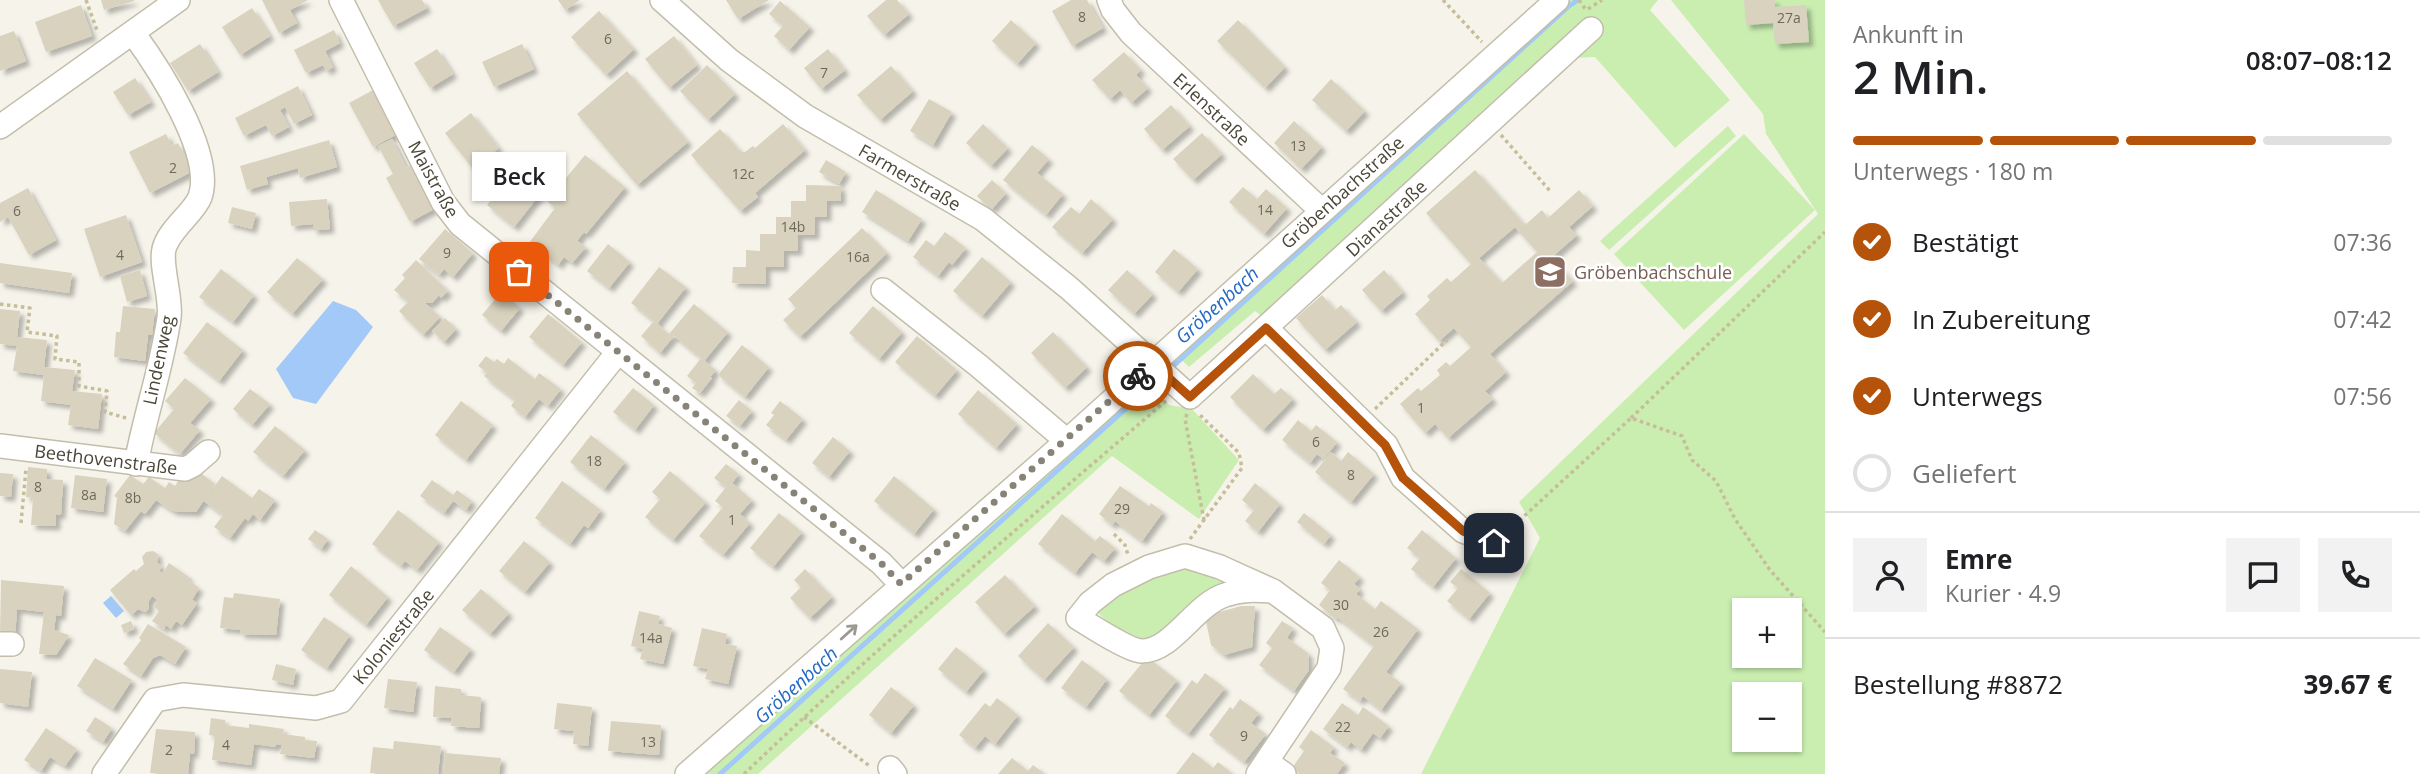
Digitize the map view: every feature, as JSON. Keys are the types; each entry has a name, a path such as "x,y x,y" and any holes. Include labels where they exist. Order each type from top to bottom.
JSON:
{"street":[{"path":"0,127 178,0"},
{"name":"Maistraße","path":"341,0 443,202 460,224 881,563 901,584"},
{"name":"Farmerstraße","path":"662,0 729,60 805,116 983,219 1069,288 1166,376"},
{"name":"Erlenstraße","path":"1109,0 1113,10 1131,33 1322,211"},
{"name":"Gröbenbachstraße","path":"687,774 1067,441 1166,376 1322,211 1557,0"},
{"name":"Dianastraße","path":"1166,376 1190,397 1266,328 1588,19"},
{"name":"Lindenweg","path":"133,33 156,63 184,117 196,146 202,172 200,198 177,226 164,250 170,314 136,464"},
{"path":"883,290 979,366 1067,441"},
{"path":"1266,328 1385,445 1403,478 1463,531 1494,543"},
{"name":"Koloniestraße","path":"104,774 155,700 183,695 316,708 341,701 618,352"},
{"name":"Beethovenstraße","path":"0,446 185,469 208,452"},
{"path":"1270,770 1329,667 1332,648 1323,628 1273,592 1220,567 1185,556 1113,585 1090,603 1078,618 1139,651 1159,648 1205,606 1223,595 1245,590 1273,592"}],"path":[{"path":"86,0 100,38"},
{"path":"1443,0 1495,55"},
{"path":"1588,19 1602,0"},
{"path":"1495,129 1551,192"},
{"path":"1494,543 1631,418 1825,232"},
{"path":"0,304 30,308 27,332 57,336 55,359 79,362 79,386 107,391 105,412 144,422"},
{"path":"1362,422 1447,340"},
{"path":"744,774 803,717 925,608 1166,376"},
{"path":"1185,556 1188,542 1242,468 1239,453 1191,406 1185,419 1204,520"},
{"path":"1631,418 1682,436 1692,460 1716,481 1735,519 1770,570 1825,632"},
{"path":"21,523 28,450"},
{"path":"1114,534 1125,545 1135,574"},
{"path":"803,717 871,767 893,771"}],"green space":[{"path":"1564,0 1658,0 1650,10 1730,100 1675,148 1595,57 1551,59 1266,319 1255,311 1189,367 1173,352"},
{"path":"1671,0 1825,0 1825,774 1421,774 1540,538 1519,502 1818,214 1766,134 1763,114"},
{"path":"1728,126 1736,136 1609,250 1600,241"},
{"path":"1744,134 1815,210 1684,330 1614,254"},
{"path":"1145,380 1169,405 1192,409 1239,460 1199,519 1112,456 758,774 695,774"},
{"path":"1184,567 1229,582 1155,636 1142,639 1110,624 1097,612 1134,576"}],"water":[{"path":"333,301 356,310 373,327 316,404 293,398 276,369"},
{"path":"111,596 124,611 116,618 103,603"}],"building":[{"path":"101,0 134,0 134,1 104,10"},
{"path":"262,0 308,0 290,10 297,23 279,33"},
{"path":"378,0 422,0 427,8 393,26"},
{"path":"558,0 580,0 565,10"},
{"path":"726,0 769,0 738,19"},
{"path":"886,0 897,0 909,14 884,35 867,16"},
{"path":"1071,0 1087,0 1103,28 1072,46 1052,11"},
{"path":"1744,0 1775,0 1775,7 1806,5 1809,42 1775,44 1773,23 1746,25"},
{"path":"780,1 810,27 789,50 774,36 783,26 769,14"},
{"path":"81,5 92,36 46,52 35,22"},
{"path":"252,8 270,36 240,55 222,27"},
{"path":"599,11 634,49 606,75 571,37"},
{"path":"1011,20 1036,43 1017,64 992,41"},
{"path":"1238,20 1285,67 1265,88 1217,41"},
{"path":"334,30 340,43 325,51 333,67 326,71 323,65 306,73 294,50"},
{"path":"14,31 26,61 0,71 0,36"},
{"path":"674,36 697,65 669,88 645,59"},
{"path":"200,44 218,72 188,91 170,63"},
{"path":"522,44 534,69 494,87 482,62"},
{"path":"437,49 453,74 430,88 414,63"},
{"path":"828,49 845,70 821,89 804,68"},
{"path":"1124,52 1141,70 1136,75 1148,88 1131,103 1120,90 1110,99 1092,80"},
{"path":"707,65 735,94 708,120 680,91"},
{"path":"891,66 913,91 880,120 857,95"},
{"path":"627,71 688,142 637,185 577,114"},
{"path":"135,78 151,102 128,115 113,92"},
{"path":"1331,79 1365,111 1346,131 1312,100"},
{"path":"298,86 312,115 294,124 285,107 280,110 289,127 272,136 266,125 244,136 235,118"},
{"path":"373,90 397,134 373,147 349,103"},
{"path":"929,99 952,112 933,145 910,131"},
{"path":"1171,105 1190,126 1162,150 1144,129"},
{"path":"471,113 499,148 473,169 445,133"},
{"path":"1294,121 1322,147 1301,169 1274,143"},
{"path":"783,124 805,150 755,193 758,197 740,211 691,155 720,129 741,152 745,152 753,146 755,148"},
{"path":"983,124 1008,148 991,166 966,143"},
{"path":"1202,133 1222,154 1193,180 1173,159"},
{"path":"166,134 172,146 178,143 193,171 150,193 129,152"},
{"path":"392,139 406,167 410,165 434,209 410,222 386,178 393,174 378,146"},
{"path":"329,140 337,167 300,178 298,168 266,177 268,184 247,190 240,166"},
{"path":"1032,145 1049,159 1037,173 1063,194 1046,215 1003,180"},
{"path":"585,155 625,187 577,241 586,247 572,263 564,257 558,265 529,243 555,208 547,201"},
{"path":"826,160 846,172 839,184 819,172"},
{"path":"1475,170 1525,225 1542,210 1548,218 1579,190 1593,206 1569,227 1577,235 1551,258 1573,281 1490,354 1506,372 1485,391 1493,399 1448,438 1435,424 1425,433 1400,404 1418,388 1421,391 1440,375 1437,370 1446,362 1450,366 1471,347 1454,328 1439,341 1415,314 1430,300 1427,296 1447,278 1451,282 1471,264 1426,213","holes":["1515,227 1537,252 1502,283 1479,258"]},
{"path":"514,171 541,193 514,227 487,205"},
{"path":"992,180 1006,193 991,210 977,196"},
{"path":"806,185 841,186 841,201 827,201 827,217 815,217 815,235 798,235 798,251 784,251 784,267 766,267 766,284 732,283 733,267 746,267 746,250 760,251 760,234 776,234 776,217 791,217 791,201 806,201"},
{"path":"1243,187 1257,199 1266,189 1287,208 1264,234 1229,202"},
{"path":"28,188 56,240 29,255 8,217 0,222 0,203"},
{"path":"876,190 922,219 908,241 862,212"},
{"path":"327,199 330,229 313,230 313,224 291,226 289,202"},
{"path":"1091,199 1113,219 1082,253 1052,227 1071,207 1079,214"},
{"path":"232,207 256,213 252,229 228,223"},
{"path":"126,215 142,262 100,277 84,229"},
{"path":"862,228 887,253 800,337 783,320 796,308 788,299"},
{"path":"445,229 473,253 453,277 444,269 439,275 419,259"},
{"path":"945,232 966,248 952,265 949,262 938,276 913,257 926,240 934,246"},
{"path":"608,244 630,262 609,288 587,271"},
{"path":"1174,249 1198,269 1178,292 1155,272"},
{"path":"982,257 1011,282 982,316 953,291"},
{"path":"297,258 323,279 292,314 267,292"},
{"path":"416,260 448,291 441,298 439,295 432,303 425,303 440,317 423,335 399,311 408,302 394,290 405,278 402,275"},
{"path":"0,263 72,273 69,293 0,283"},
{"path":"659,267 686,287 657,324 669,334 694,304 728,332 704,361 716,370 700,393 692,388 696,383 687,376 701,358 674,336 660,353 641,336 654,321 631,303"},
{"path":"221,269 254,295 233,322 199,297"},
{"path":"140,270 147,296 127,302 120,276"},
{"path":"1127,270 1153,294 1134,314 1108,290"},
{"path":"1384,270 1403,292 1381,311 1362,290"},
{"path":"501,292 520,308 501,331 482,315"},
{"path":"1322,295 1335,310 1341,305 1357,322 1325,350 1296,318"},
{"path":"123,306 155,309 145,361 114,357 116,332 120,332"},
{"path":"873,306 902,332 879,359 849,333"},
{"path":"0,309 20,311 17,337 47,340 44,367 75,370 72,391 102,394 98,429 68,425 71,405 41,401 44,375 13,371 17,346 0,344"},
{"path":"548,314 582,342 563,365 529,337"},
{"path":"445,318 456,329 444,342 432,331"},
{"path":"207,322 243,350 219,381 183,353"},
{"path":"1053,332 1087,367 1065,388 1031,353"},
{"path":"917,336 957,370 935,396 895,362"},
{"path":"742,345 769,367 745,397 718,375"},
{"path":"486,356 494,362 497,359 504,364 508,358 535,379 539,373 561,389 548,406 539,399 525,417 511,406 515,400 484,376 487,372 478,366"},
{"path":"1253,374 1274,394 1281,388 1293,399 1263,430 1230,397"},
{"path":"185,378 211,399 190,423 200,430 180,454 154,433 174,409 165,401"},
{"path":"633,388 654,405 635,430 613,412"},
{"path":"250,389 270,404 252,425 233,409"},
{"path":"978,390 1017,424 996,448 958,414"},
{"path":"739,400 752,411 740,426 726,416"},
{"path":"461,401 493,425 466,460 435,435"},
{"path":"780,401 803,419 786,440 766,425"},
{"path":"1298,420 1311,431 1316,425 1337,442 1324,459 1317,454 1310,463 1282,440"},
{"path":"275,426 305,450 283,476 253,452"},
{"path":"591,435 625,462 604,489 570,462"},
{"path":"833,437 850,451 829,477 812,463"},
{"path":"1331,452 1341,461 1348,452 1374,474 1351,502 1315,472"},
{"path":"726,464 739,474 732,483 752,500 740,514 750,523 723,555 699,536 723,507 715,501 726,487 714,478"},
{"path":"28,467 47,469 47,479 63,480 61,515 56,514 56,526 31,525 33,498 26,497"},
{"path":"670,471 706,502 673,540 645,517 660,499 652,492"},
{"path":"0,473 13,474 11,497 0,496"},
{"path":"201,473 215,484 196,512 173,511 156,500 145,514 141,511 125,531 114,524 117,498 114,496 130,475 143,484 149,477 165,488 169,482 175,486 180,478 198,477"},
{"path":"75,475 107,479 103,512 71,508"},
{"path":"222,476 252,498 259,489 275,500 260,520 253,514 248,521 245,518 230,538 214,527 223,515 204,501"},
{"path":"894,476 934,509 914,534 874,501"},
{"path":"432,480 453,495 457,490 472,501 466,510 453,501 444,513 420,496"},
{"path":"562,481 601,510 588,528 584,525 570,544 535,518"},
{"path":"1255,483 1280,504 1258,532 1245,521 1254,510 1242,500"},
{"path":"1120,486 1149,506 1151,503 1163,512 1142,541 1115,521 1112,525 1099,514"},
{"path":"398,510 439,542 417,570 405,561 401,566 372,544"},
{"path":"779,513 802,532 773,567 750,548"},
{"path":"1304,513 1331,535 1324,544 1297,522"},
{"path":"1062,514 1095,541 1100,536 1115,548 1104,561 1092,552 1075,573 1038,544"},
{"path":"315,530 328,539 321,549 308,539"},
{"path":"1422,530 1456,558 1433,587 1411,569 1420,558 1407,548"},
{"path":"524,541 550,562 525,592 499,571"},
{"path":"153,551 158,554 157,563 162,566 159,571 163,573 169,563 199,588 192,600 197,603 182,625 176,621 171,629 166,625 164,629 152,621 159,611 154,607 158,600 152,596 149,609 145,612 138,609 131,615 110,590 134,569 136,571 144,564 142,557 146,552"},
{"path":"1339,560 1360,577 1354,584 1360,589 1356,594 1375,609 1381,601 1418,629 1386,672 1401,683 1381,710 1363,696 1360,701 1343,689 1374,646 1319,605 1330,590 1321,583"},
{"path":"351,566 388,597 366,625 329,595"},
{"path":"805,569 832,597 810,618 790,598 801,587 794,580"},
{"path":"1461,569 1490,593 1469,619 1447,601 1458,588 1450,582"},
{"path":"1005,575 1035,606 1004,634 975,602"},
{"path":"1,580 64,586 61,616 56,615 54,630 69,635 56,655 39,654 44,612 17,609 15,637 0,635"},
{"path":"481,589 509,613 490,634 462,610"},
{"path":"234,593 280,599 276,635 240,634 241,630 220,628 224,597 233,598"},
{"path":"1241,606 1255,606 1252,647 1224,655 1211,645 1206,621 1216,613"},
{"path":"639,611 660,616 658,624 672,628 663,664 640,659 643,649 631,646"},
{"path":"324,617 350,635 327,668 301,650"},
{"path":"131,621 134,629 124,633 121,625"},
{"path":"1282,621 1293,628 1287,638 1308,653 1309,670 1294,691 1259,665 1272,648 1266,643"},
{"path":"1048,623 1074,647 1044,680 1018,656"},
{"path":"148,624 186,647 175,664 160,655 153,658 141,676 123,664 141,640 139,638"},
{"path":"440,627 471,649 454,672 424,650"},
{"path":"702,628 727,634 725,644 737,646 728,684 705,679 708,669 693,666"},
{"path":"956,647 984,670 966,692 938,669"},
{"path":"1147,657 1177,680 1149,715 1119,691"},
{"path":"95,658 132,680 113,709 77,686"},
{"path":"1082,660 1107,679 1086,707 1061,688"},
{"path":"276,664 296,669 293,685 272,680"},
{"path":"0,669 32,672 28,707 0,703"},
{"path":"1205,673 1225,688 1188,734 1165,716 1192,680 1197,684"},
{"path":"388,679 417,682 413,712 384,708"},
{"path":"435,686 461,689 461,695 481,697 479,728 451,726 452,718 433,717"},
{"path":"891,687 914,705 891,733 869,715"},
{"path":"997,698 1018,715 995,744 985,736 975,748 959,735 985,703 990,707"},
{"path":"1240,699 1259,713 1251,723 1266,734 1244,762 1209,735 1230,707 1233,709"},
{"path":"557,703 592,707 588,746 573,744 574,731 554,729"},
{"path":"1342,703 1358,715 1363,707 1389,726 1380,738 1373,733 1361,750 1351,742 1347,747 1323,729"},
{"path":"95,717 112,728 103,742 86,731"},
{"path":"211,718 225,720 225,725 249,728 249,724 284,729 283,734 317,741 314,758 280,754 282,745 276,744 276,747 254,744 251,765 212,760 215,736 209,735"},
{"path":"611,721 661,725 659,755 608,751"},
{"path":"46,728 77,749 65,766 50,757 41,771 24,760"},
{"path":"156,729 195,732 194,754 190,753 188,774 150,773"},
{"path":"1311,730 1334,747 1330,753 1345,763 1337,774 1300,774 1292,768 1304,751 1299,747"},
{"path":"394,741 441,746 438,774 370,773 373,747 393,749"},
{"path":"1193,752 1213,768 1218,762 1233,774 1176,774"},
{"path":"445,753 501,758 499,774 443,774"},
{"path":"1012,758 1028,771 1033,765 1045,774 998,774"}],"waterway":[{"name":"Gröbenbach","path":"1170,369 1578,0"},
{"name":"Gröbenbach","path":"720,774 1160,378"}],"way so far":[{"path":"519,272 881,563 901,584 1138,376"}],"place":[{"name":"Beck","path":"519,272"},
{"name":"Gröbenbachschule","path":"1550,272"}],"route":[{"path":"1138,376 1152,363 1190,397 1266,328 1385,445 1403,478 1463,531 1494,543"}]}
